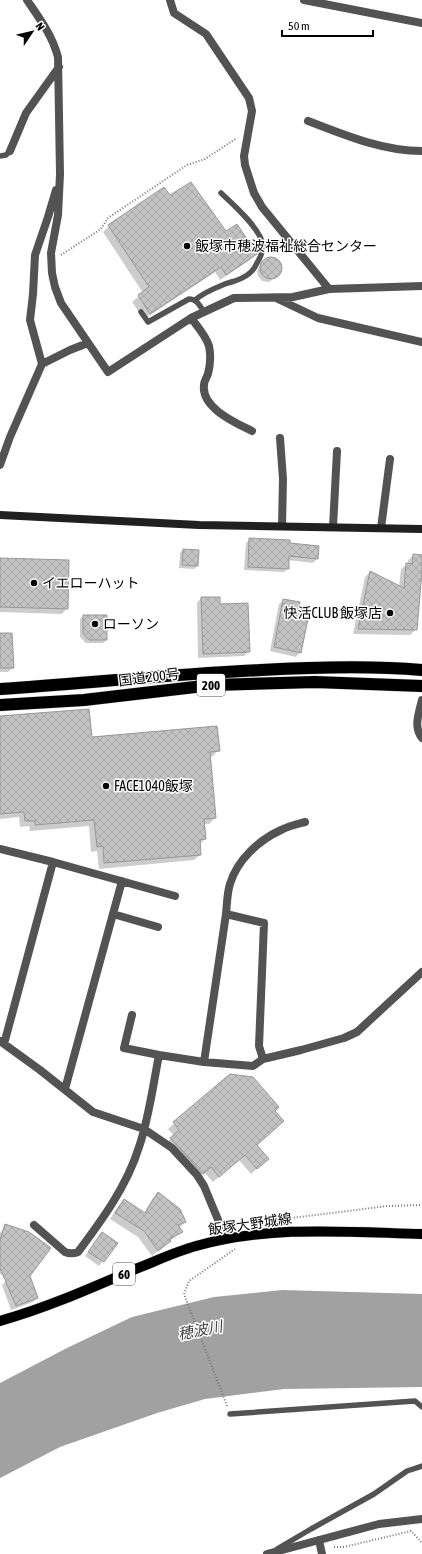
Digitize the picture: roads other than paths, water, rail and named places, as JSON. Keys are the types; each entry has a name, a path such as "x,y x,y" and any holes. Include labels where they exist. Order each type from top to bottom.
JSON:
{"highway":[{"name":"国道200号","path":"0,689 180,674 318,667 404,668 422,670"},
{"name":"国道200号","path":"0,705 84,700 212,685 315,682 422,686"}],"main road":[{"name":"飯塚大野城線","path":"0,1321 57,1302 195,1246 226,1239 304,1231 422,1234"}],"street":[{"path":"27,0 47,29 54,43 59,67 60,174 56,228 51,253 52,273 55,287 61,303 108,372 191,318 234,298 293,297 329,289 422,286"},
{"path":"170,0 174,13 206,34 249,98 252,111 244,156 245,165 254,194 262,207 329,289"},
{"path":"304,0 422,23"},
{"path":"10,151 26,113 59,67"},
{"path":"308,121 355,138 408,151 422,151"},
{"path":"0,465 10,437 42,364 30,320 35,255 48,217 60,174"},
{"path":"275,298 318,318 422,342"},
{"path":"191,318 205,336 209,347 210,359 204,386 205,396 221,415 252,431"},
{"path":"42,364 70,350 88,344"},
{"path":"280,438 283,479 282,526"},
{"path":"333,527 337,451"},
{"path":"381,528 390,458"},
{"path":"0,515 199,525 422,529"},
{"path":"422,700 416,727 417,732 422,738"},
{"path":"204,1062 230,884 236,869 244,858 255,848 282,829 305,822"},
{"path":"0,849 175,896"},
{"path":"53,862 2,1042 93,1112 144,1129 172,1148 197,1175 204,1186 226,1239"},
{"path":"65,1089 122,881"},
{"path":"113,914 158,927"},
{"path":"226,914 264,923 259,1046 263,1059"},
{"path":"132,1015 124,1048 204,1062 253,1066 263,1059 344,1038 357,1032 422,972"},
{"path":"34,1225 65,1252 70,1254 78,1252 103,1219 127,1176 139,1148 159,1055"},
{"path":"270,1553 319,1542 379,1524 422,1519"},
{"path":"319,1542 322,1554"}],"lane":[{"path":"0,156 6,155 10,151"},
{"path":"195,300 201,295 224,284 241,279 249,274 255,268 261,256 263,247 261,238 253,227 221,193"},
{"path":"141,312 148,322 189,299 195,300 204,312"},
{"path":"230,1414 415,1401 422,1407"},
{"path":"270,1553 374,1494 407,1471 422,1466"}],"water":[{"name":"穂波川","path":"282,1290 422,1294 422,1387 284,1389 205,1399 157,1413 60,1447 0,1478 0,1383 67,1348 132,1317 214,1297"}],"place":[{"name":"飯塚市穂波福祉総合センター","path":"187,246"},
{"name":"イエローハット","path":"34,583"},
{"name":"快活CLUB 飯塚店","path":"390,613"},
{"name":"ローソン","path":"95,624"},
{"name":"FACE1040飯塚","path":"106,786"}]}
